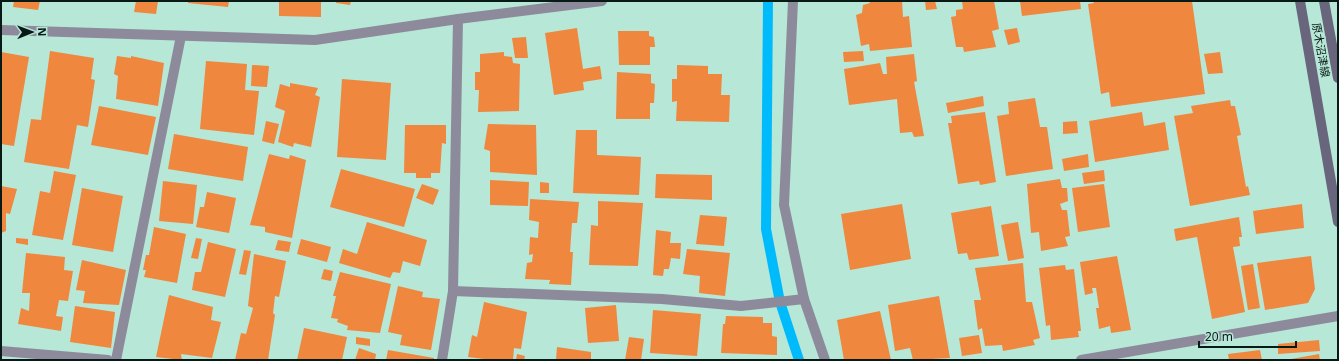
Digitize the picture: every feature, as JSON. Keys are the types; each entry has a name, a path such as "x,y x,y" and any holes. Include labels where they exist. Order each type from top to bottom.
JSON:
{"main road":[{"name":"原木沼津線","path":"1300,1 1338,222"},
{"name":"原木沼津線","path":"1324,1 1338,78"}],"street":[{"path":"1,30 315,40 458,18 602,1"},
{"path":"793,1 784,205 804,299 825,360"},
{"path":"442,360 453,291 458,18"},
{"path":"116,360 181,36"},
{"path":"453,291 662,299 741,306 804,299"},
{"path":"1082,360 1338,316"},
{"path":"1,351 108,360"}],"building":[{"path":"14,1 40,1 38,10 13,7"},
{"path":"136,1 158,1 156,14 134,12"},
{"path":"188,1 229,1 228,7 188,3"},
{"path":"279,1 321,1 321,17 279,16"},
{"path":"336,1 351,1 350,5 336,3"},
{"path":"869,1 902,1 903,17 909,16 912,47 870,51 869,44 861,46 856,15 862,13 863,5 870,3"},
{"path":"925,1 935,1 937,9 926,10"},
{"path":"962,1 994,1 999,29 992,31 996,47 964,52 963,47 956,47 951,17 956,16 956,10 963,9"},
{"path":"1020,1 1080,1 1081,9 1022,16"},
{"path":"1093,1 1192,1 1205,94 1111,107 1109,92 1101,94 1088,4 1094,3"},
{"path":"577,28 583,69 600,66 602,79 583,82 584,90 554,95 545,33"},
{"path":"1017,28 1020,42 1008,45 1004,30"},
{"path":"618,31 649,31 649,36 654,37 655,47 650,47 650,65 619,65"},
{"path":"526,37 528,58 515,58 512,38"},
{"path":"50,51 94,58 91,79 95,80 88,127 77,125 69,169 24,162 31,119 41,120"},
{"path":"863,51 864,61 844,62 843,52"},
{"path":"1,52 29,57 14,146 1,144"},
{"path":"504,52 504,56 512,57 513,63 520,64 519,111 478,112 479,90 475,90 475,72 480,72 480,54"},
{"path":"1220,52 1223,73 1208,74 1204,54"},
{"path":"914,54 917,81 914,82 924,136 914,137 912,132 900,133 897,99 849,105 844,69 880,63 883,74 887,74 886,57"},
{"path":"117,56 131,58 131,56 164,63 158,106 116,99 118,76 114,74"},
{"path":"206,61 247,64 245,90 259,91 254,135 200,129"},
{"path":"252,65 269,66 267,87 251,86"},
{"path":"677,65 708,66 708,74 722,74 721,95 730,95 729,122 676,121 677,101 672,102 672,79 677,79"},
{"path":"617,72 651,74 651,83 655,84 654,103 650,103 650,119 616,119"},
{"path":"342,79 391,83 386,160 337,157"},
{"path":"290,83 318,88 315,95 320,97 311,147 294,143 293,147 278,142 285,111 275,107 280,84 290,87"},
{"path":"983,96 984,106 948,113 946,103"},
{"path":"1035,98 1040,127 1047,127 1053,169 1006,176 997,116 1009,114 1008,102"},
{"path":"1230,100 1231,106 1235,106 1241,135 1237,136 1246,187 1248,186 1250,195 1190,206 1174,116 1193,113 1191,106"},
{"path":"99,106 156,117 148,155 91,145"},
{"path":"985,112 996,182 980,185 979,181 958,184 948,123 952,123 951,116"},
{"path":"1142,112 1144,126 1165,122 1169,150 1095,162 1089,121"},
{"path":"266,121 279,124 274,144 262,141"},
{"path":"1077,121 1078,133 1063,134 1063,122"},
{"path":"488,124 536,125 537,175 490,172 490,151 484,149"},
{"path":"405,125 446,125 446,144 442,143 440,173 431,173 431,178 416,178 416,173 404,173"},
{"path":"576,130 597,130 597,155 641,157 639,195 573,193"},
{"path":"174,134 248,147 243,181 168,169"},
{"path":"269,154 289,159 290,155 306,160 292,238 265,232 265,227 250,225"},
{"path":"1088,154 1089,167 1064,171 1062,159"},
{"path":"341,169 415,189 404,227 330,207"},
{"path":"1104,170 1105,181 1084,184 1082,173"},
{"path":"54,171 76,175 63,240 32,235 40,191 50,193"},
{"path":"656,174 712,175 712,200 655,198"},
{"path":"1060,179 1062,188 1067,188 1068,201 1060,204 1062,210 1067,210 1070,236 1065,237 1068,246 1041,251 1039,232 1031,233 1027,184"},
{"path":"490,180 529,182 528,206 490,205"},
{"path":"163,181 197,185 193,224 159,221"},
{"path":"540,182 549,183 549,193 540,193"},
{"path":"422,184 439,190 433,205 416,198"},
{"path":"1104,184 1110,227 1078,232 1072,188"},
{"path":"1,186 17,189 10,214 6,213 6,231 1,233"},
{"path":"82,188 123,196 113,252 72,245"},
{"path":"207,192 236,198 229,233 196,227 200,207 204,207"},
{"path":"530,199 579,202 577,223 572,223 570,252 573,252 571,285 549,284 550,280 525,279 527,263 532,262 533,254 529,255 530,237 538,238 539,222 529,220"},
{"path":"598,201 643,203 638,266 589,265 591,225 598,226"},
{"path":"902,204 911,259 850,270 841,214"},
{"path":"1302,204 1304,228 1256,234 1253,211"},
{"path":"991,206 999,256 969,260 967,253 958,254 951,213"},
{"path":"700,215 727,217 724,246 696,244"},
{"path":"1239,217 1242,237 1239,237 1240,246 1233,247 1245,312 1212,319 1197,237 1176,241 1174,229"},
{"path":"367,222 427,240 420,266 403,261 400,273 393,272 390,278 339,263 343,249 357,254"},
{"path":"1018,222 1024,258 1008,261 1001,225"},
{"path":"154,227 186,234 177,283 144,277 146,270 143,270 146,255 149,255"},
{"path":"656,230 671,232 670,243 681,243 680,259 671,258 669,269 664,269 663,276 653,275"},
{"path":"16,238 28,239 28,245 16,243"},
{"path":"196,238 202,239 198,259 191,258"},
{"path":"301,239 331,247 327,262 297,254"},
{"path":"278,240 291,242 289,252 275,250"},
{"path":"208,242 236,249 225,297 192,290 195,272 201,272"},
{"path":"687,249 730,253 725,296 699,293 700,276 683,274"},
{"path":"244,250 251,251 246,275 239,274"},
{"path":"26,253 65,257 64,270 73,271 68,301 59,300 56,316 63,317 61,331 18,324 21,308 29,311 30,293 22,293"},
{"path":"254,254 286,261 279,297 275,296 273,313 275,315 268,360 235,360 241,333 246,334 253,308 248,306"},
{"path":"1117,256 1131,330 1111,333 1110,326 1099,329 1096,308 1099,308 1096,288 1092,288 1093,293 1085,295 1080,262"},
{"path":"1311,256 1315,289 1308,303 1265,310 1257,263"},
{"path":"82,260 126,270 119,305 83,303 85,291 76,290"},
{"path":"1023,263 1026,302 1032,302 1040,338 1033,340 1035,345 1003,351 1002,345 985,346 982,328 978,330 974,300 981,300 975,268"},
{"path":"1253,264 1260,308 1248,310 1241,266"},
{"path":"1065,265 1066,270 1074,269 1081,331 1078,331 1079,337 1051,340 1050,325 1046,326 1039,268"},
{"path":"324,269 333,271 331,281 321,279"},
{"path":"340,272 391,284 380,333 347,330 348,326 337,322 338,319 331,318 336,296 333,296"},
{"path":"398,286 423,292 422,297 440,299 431,350 400,345 402,335 388,332"},
{"path":"169,295 213,307 211,320 221,322 212,358 181,354 182,360 156,357"},
{"path":"939,296 950,358 913,360 910,348 895,351 888,305"},
{"path":"484,302 527,312 521,349 514,348 513,360 492,360 468,357 472,335 477,337"},
{"path":"616,305 619,341 588,343 585,308"},
{"path":"75,306 115,312 111,348 70,342"},
{"path":"653,310 701,314 697,356 650,353"},
{"path":"880,311 891,360 844,360 837,320"},
{"path":"726,316 763,317 763,323 772,323 772,336 777,337 777,355 721,353 723,324 725,324"},
{"path":"304,328 347,337 342,360 297,360"},
{"path":"979,335 982,353 962,356 959,338"},
{"path":"356,337 370,339 370,346 356,344"},
{"path":"629,337 644,339 641,360 625,360"},
{"path":"1319,340 1320,351 1278,354 1278,344"},
{"path":"557,347 591,352 591,360 556,360"},
{"path":"359,348 376,354 375,360 355,360"},
{"path":"388,350 434,358 434,360 386,360"},
{"path":"1260,350 1262,360 1229,360 1228,354"},
{"path":"517,354 525,356 524,360 516,360"},
{"path":"1319,354 1320,360 1291,360 1291,359"}],"waterway":[{"path":"768,1 766,229 780,302 799,360"}]}
